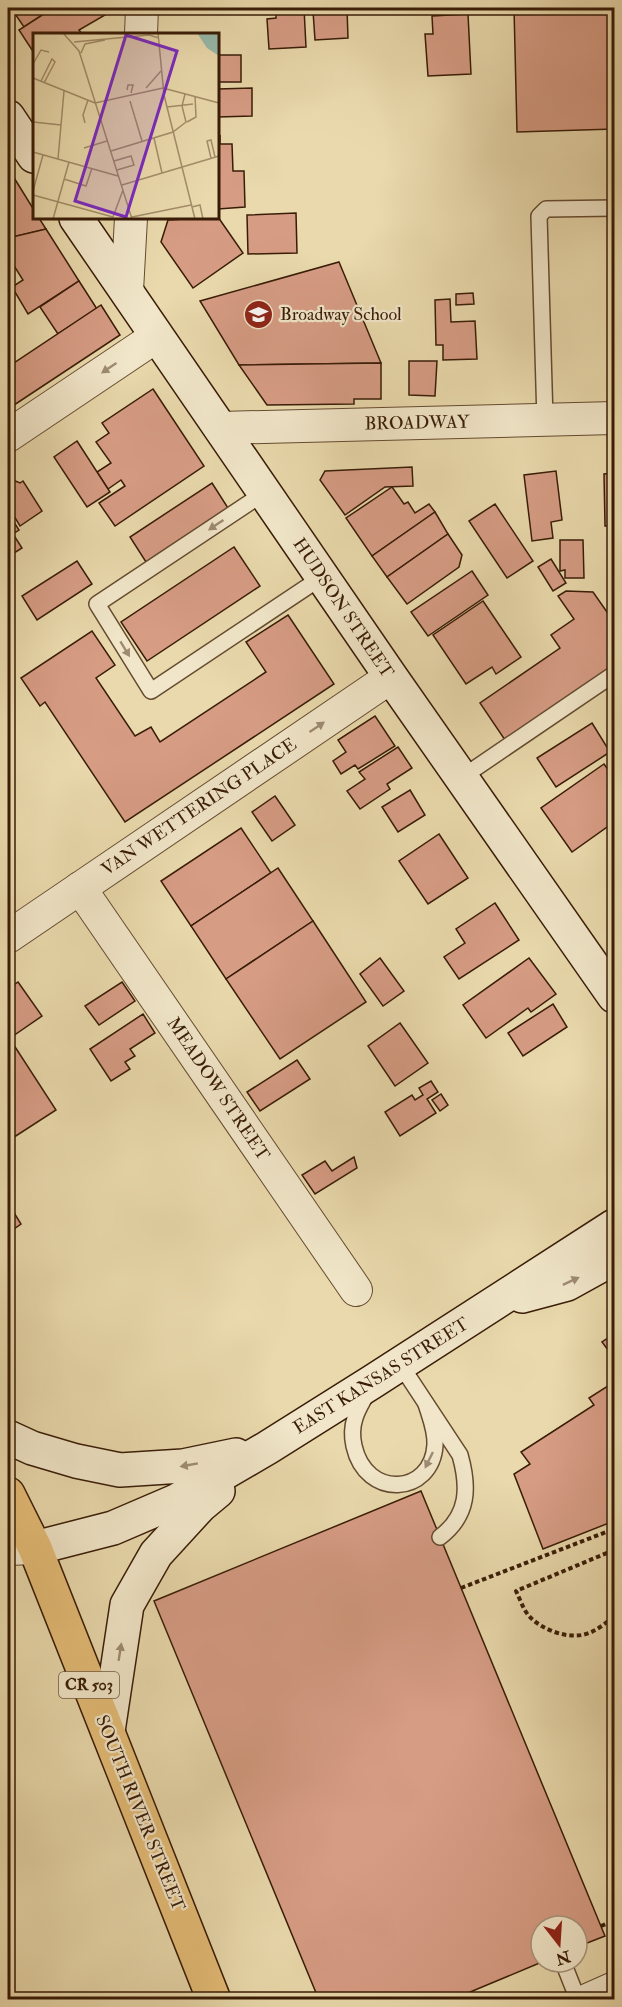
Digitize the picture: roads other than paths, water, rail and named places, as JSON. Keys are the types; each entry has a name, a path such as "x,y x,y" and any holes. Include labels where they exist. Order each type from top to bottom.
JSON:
{"main road":[{"path":"8,117 33,154"},
{"name":"HUDSON STREET","path":"77,219 391,677 615,996"},
{"name":"EAST KANSAS STREET","path":"21,1549 113,1527 176,1501 267,1448 615,1226"},
{"name":"EAST KANSAS STREET","path":"495,1303 567,1284 615,1258"},
{"name":"EAST KANSAS STREET","path":"8,1437 32,1448 76,1461 120,1470 183,1466 267,1448"},
{"name":"EAST KANSAS STREET","path":"108,1731 127,1605 156,1554 200,1506 267,1448"},
{"name":"SOUTH RIVER STREET","path":"8,1494 21,1549 108,1731 214,2000"}],"street":[{"path":"141,33 142,8"},
{"path":"127,291 131,219"},
{"path":"8,436 157,336"},
{"name":"BROADWAY","path":"220,428 615,418"},
{"name":"VAN WETTERING PLACE","path":"8,937 391,677"},
{"name":"MEADOW STREET","path":"80,888 356,1290"}],"lane":[{"path":"545,420 539,216 546,209 615,208"},
{"path":"264,493 97,604 151,691 322,577"},
{"path":"461,778 615,674"},
{"path":"400,1364 460,1455 466,1484 465,1499 454,1524 440,1537"},
{"path":"372,1382 355,1419 352,1438 357,1458 363,1469 375,1480 389,1485 406,1484 422,1474 432,1459 435,1444 426,1404"},
{"path":"575,1974 597,1996"}],"place":[{"name":"Broadway School","path":"259,314"}]}
